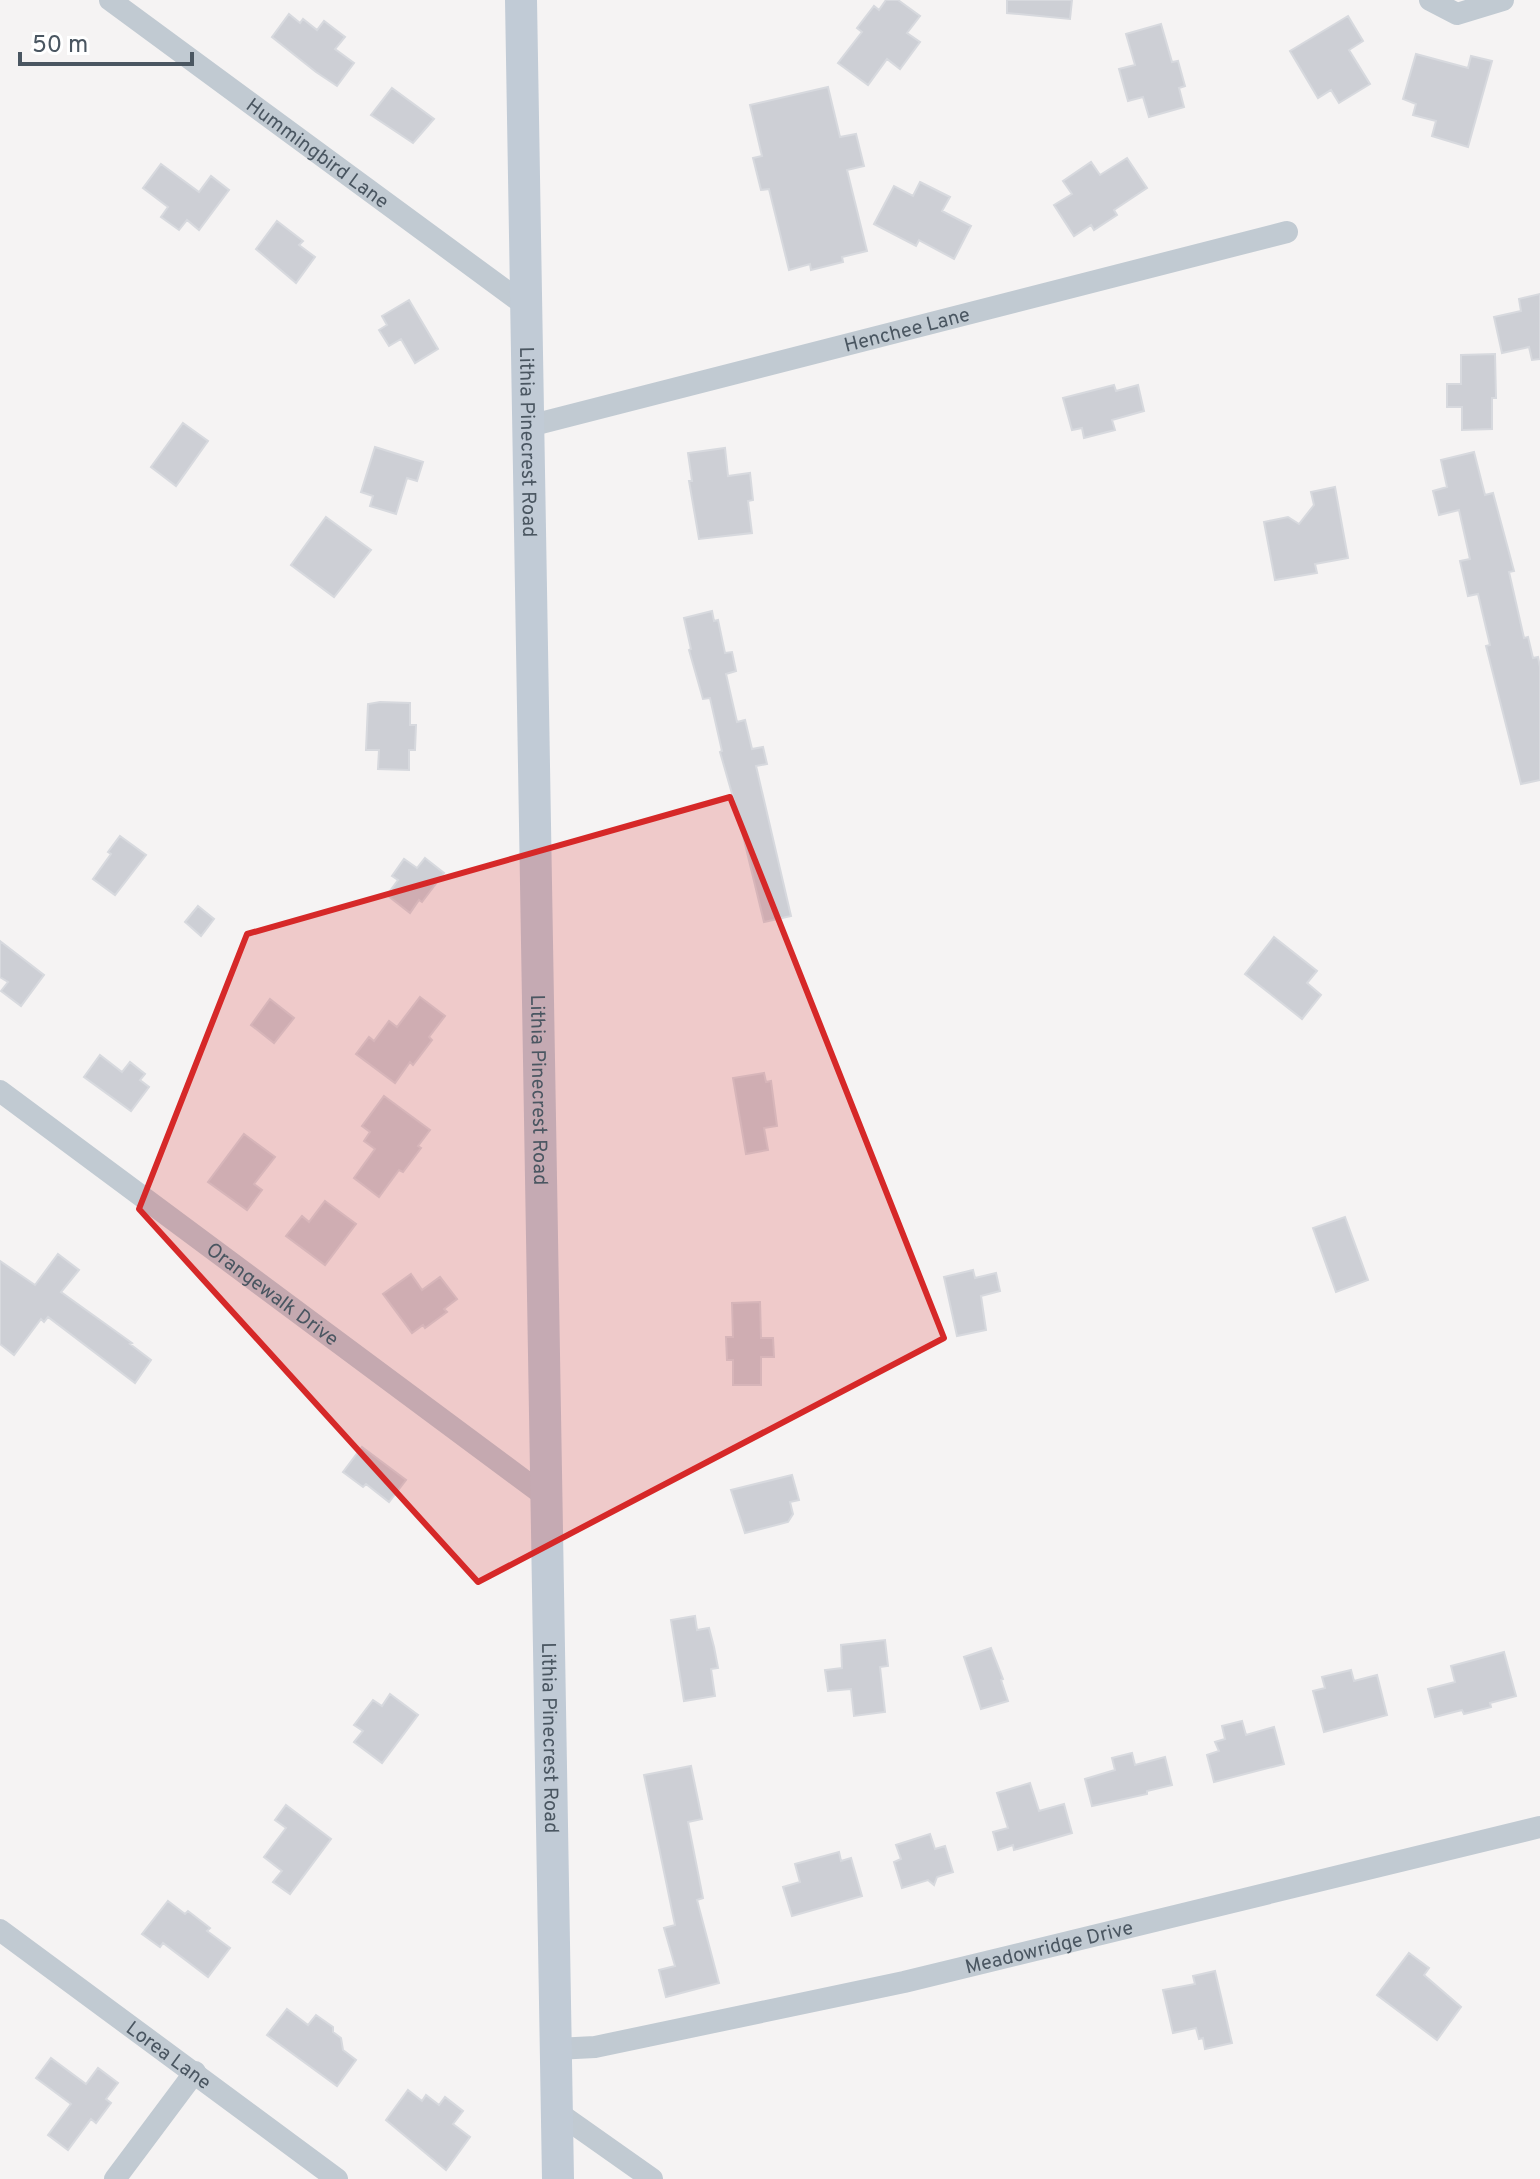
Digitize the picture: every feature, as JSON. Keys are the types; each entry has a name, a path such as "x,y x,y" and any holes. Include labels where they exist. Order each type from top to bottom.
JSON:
{"main road":[{"name":"Lithia Pinecrest Road","path":"521,0 558,2179"}],"street":[{"name":"Hummingbird Lane","path":"110,0 525,305"},
{"path":"1430,0 1457,14 1503,0"},
{"name":"Henchee Lane","path":"529,426 1287,232"},
{"name":"Orangewalk Drive","path":"0,1091 545,1496"},
{"name":"Meadowridge Drive","path":"556,2049 595,2047 904,1982 1540,1827"},
{"name":"Lorea Lane","path":"0,1930 337,2179"},
{"path":"115,2179 195,2072"},
{"path":"557,2112 652,2179"}],"highlighted area":[{"path":"730,797 944,1338 478,1582 139,1209 247,934"}],"building":[{"path":"886,0 898,0 920,16 907,33 920,42 900,69 887,59 868,85 838,63 862,32 857,28 874,6 879,10"},
{"path":"1007,0 1072,0 1070,19 1007,13"},
{"path":"289,14 300,23 303,19 317,30 324,21 345,37 335,49 354,63 337,86 272,37"},
{"path":"1348,16 1363,41 1349,50 1370,84 1339,103 1331,90 1318,98 1290,51"},
{"path":"1161,24 1172,62 1178,61 1185,86 1179,88 1184,107 1149,117 1143,97 1128,101 1119,69 1135,65 1126,34"},
{"path":"1416,54 1468,68 1471,56 1492,61 1468,147 1432,136 1436,121 1413,115 1416,104 1403,99"},
{"path":"828,87 840,137 856,134 864,166 847,170 867,251 842,257 843,262 811,270 810,264 789,270 769,189 761,190 753,158 762,156 750,105"},
{"path":"392,88 434,119 413,143 371,115"},
{"path":"1127,158 1147,188 1114,210 1117,215 1094,230 1091,225 1074,236 1054,205 1072,194 1063,181 1091,162 1100,175"},
{"path":"161,164 199,192 211,176 229,190 199,230 187,220 179,230 161,217 168,207 143,188"},
{"path":"920,182 950,197 942,211 971,226 954,259 919,240 916,246 874,224 894,186 913,196"},
{"path":"277,221 303,241 299,245 315,257 296,283 256,249"},
{"path":"1540,294 1540,359 1532,360 1529,347 1502,353 1494,317 1521,311 1519,299"},
{"path":"409,300 438,349 415,363 401,339 389,346 379,330 387,325 382,316"},
{"path":"1495,354 1496,398 1492,398 1492,429 1462,430 1462,407 1447,407 1447,384 1461,384 1461,355"},
{"path":"1114,385 1116,391 1138,385 1144,411 1112,420 1115,430 1084,438 1082,428 1072,430 1063,398"},
{"path":"183,423 208,441 176,486 151,467"},
{"path":"375,447 423,462 417,481 407,478 396,514 370,506 373,496 361,492"},
{"path":"725,448 728,476 750,473 753,500 748,501 752,533 699,539 689,481 692,481 688,453"},
{"path":"1474,452 1485,495 1493,493 1514,571 1509,572 1524,638 1528,637 1533,658 1538,657 1540,667 1540,780 1521,784 1486,646 1490,645 1478,594 1468,596 1460,561 1470,559 1459,510 1439,515 1433,491 1447,487 1441,460"},
{"path":"1335,487 1348,558 1315,564 1317,573 1275,580 1264,522 1288,517 1299,524 1314,505 1311,492"},
{"path":"326,517 371,550 334,597 291,565"},
{"path":"712,611 714,621 718,620 725,653 732,652 736,671 726,674 737,722 745,720 752,749 763,747 767,764 756,766 791,916 764,922 720,752 710,698 703,699 689,650 684,618"},
{"path":"410,703 410,725 416,725 415,750 409,750 409,770 378,769 379,750 366,750 368,704"},
{"path":"120,836 146,855 115,895 93,879"},
{"path":"425,858 444,873 410,913 387,895 398,880 392,876 404,859 417,868"},
{"path":"198,906 214,919 201,936 185,922"},
{"path":"1274,937 1317,971 1307,983 1321,995 1302,1019 1245,974"},
{"path":"0,941 44,975 21,1006 1,991 8,982 0,977"},
{"path":"420,997 445,1016 429,1037 432,1040 395,1083 356,1054 369,1037 374,1041 389,1021 397,1027"},
{"path":"270,999 294,1018 274,1043 251,1025"},
{"path":"100,1055 122,1072 130,1062 145,1074 140,1080 149,1087 131,1111 84,1077"},
{"path":"764,1073 766,1082 771,1081 777,1126 764,1128 768,1150 746,1154 733,1078"},
{"path":"384,1096 430,1130 403,1172 399,1170 379,1197 354,1178 375,1149 364,1141 370,1132 362,1126"},
{"path":"244,1134 275,1157 254,1184 262,1190 247,1210 208,1182"},
{"path":"325,1201 356,1224 325,1265 286,1236 302,1216 309,1222"},
{"path":"1345,1217 1368,1280 1336,1292 1313,1228"},
{"path":"58,1254 79,1270 61,1292 151,1360 135,1383 48,1317 44,1322 41,1319 14,1355 0,1344 0,1261 35,1285"},
{"path":"973,1270 975,1278 996,1273 1000,1291 981,1296 986,1330 957,1336 944,1277"},
{"path":"411,1274 422,1290 440,1277 457,1299 444,1309 447,1312 425,1328 423,1325 412,1333 383,1294"},
{"path":"760,1302 761,1338 773,1338 774,1357 761,1357 761,1385 733,1385 733,1360 727,1360 726,1337 733,1337 732,1303"},
{"path":"362,1447 406,1480 389,1502 366,1484 363,1487 343,1472"},
{"path":"792,1475 799,1500 790,1502 793,1514 788,1522 745,1533 731,1490"},
{"path":"695,1616 697,1630 709,1628 714,1647 718,1668 711,1669 715,1696 684,1701 671,1620"},
{"path":"885,1640 888,1666 880,1667 885,1712 854,1716 851,1689 828,1691 825,1670 842,1668 841,1645"},
{"path":"991,1648 1008,1701 981,1709 964,1657"},
{"path":"1504,1652 1516,1696 1464,1714 1462,1710 1435,1717 1428,1689 1455,1682 1451,1666"},
{"path":"1351,1670 1354,1681 1377,1675 1387,1715 1324,1732 1313,1691 1325,1688 1322,1677"},
{"path":"390,1694 418,1715 382,1763 354,1742 363,1731 354,1725 373,1700 382,1706"},
{"path":"1242,1721 1246,1735 1274,1727 1284,1764 1214,1782 1207,1755 1219,1751 1215,1742 1225,1739 1222,1726"},
{"path":"1132,1753 1135,1765 1165,1757 1172,1785 1092,1806 1085,1779 1115,1770 1112,1758"},
{"path":"691,1766 702,1819 688,1822 703,1898 697,1900 719,1983 666,1997 659,1970 675,1966 664,1928 675,1925 644,1775"},
{"path":"1030,1783 1039,1811 1064,1804 1072,1833 1014,1850 1013,1845 998,1850 993,1832 1008,1828 997,1793"},
{"path":"286,1805 331,1839 290,1894 273,1882 282,1871 264,1857 286,1828 275,1820"},
{"path":"930,1834 935,1849 945,1846 953,1872 937,1877 934,1885 928,1880 902,1888 894,1862 901,1859 896,1845"},
{"path":"839,1852 841,1861 851,1858 862,1896 792,1916 783,1887 800,1882 795,1864"},
{"path":"168,1901 185,1914 188,1911 210,1928 207,1931 230,1948 208,1977 163,1943 160,1947 142,1934"},
{"path":"1409,1953 1429,1968 1424,1975 1461,2007 1437,2040 1377,1995"},
{"path":"1215,1971 1232,2043 1205,2049 1203,2038 1199,2039 1196,2028 1173,2033 1163,1990 1195,1984 1193,1976"},
{"path":"287,2009 308,2025 316,2015 333,2027 333,2032 341,2038 343,2050 356,2060 337,2086 267,2035"},
{"path":"51,2058 86,2084 98,2068 118,2083 106,2099 111,2103 96,2123 91,2119 68,2150 48,2135 71,2104 36,2078"},
{"path":"408,2090 422,2101 426,2095 439,2105 445,2097 463,2111 453,2124 470,2137 446,2170 386,2120"}]}
